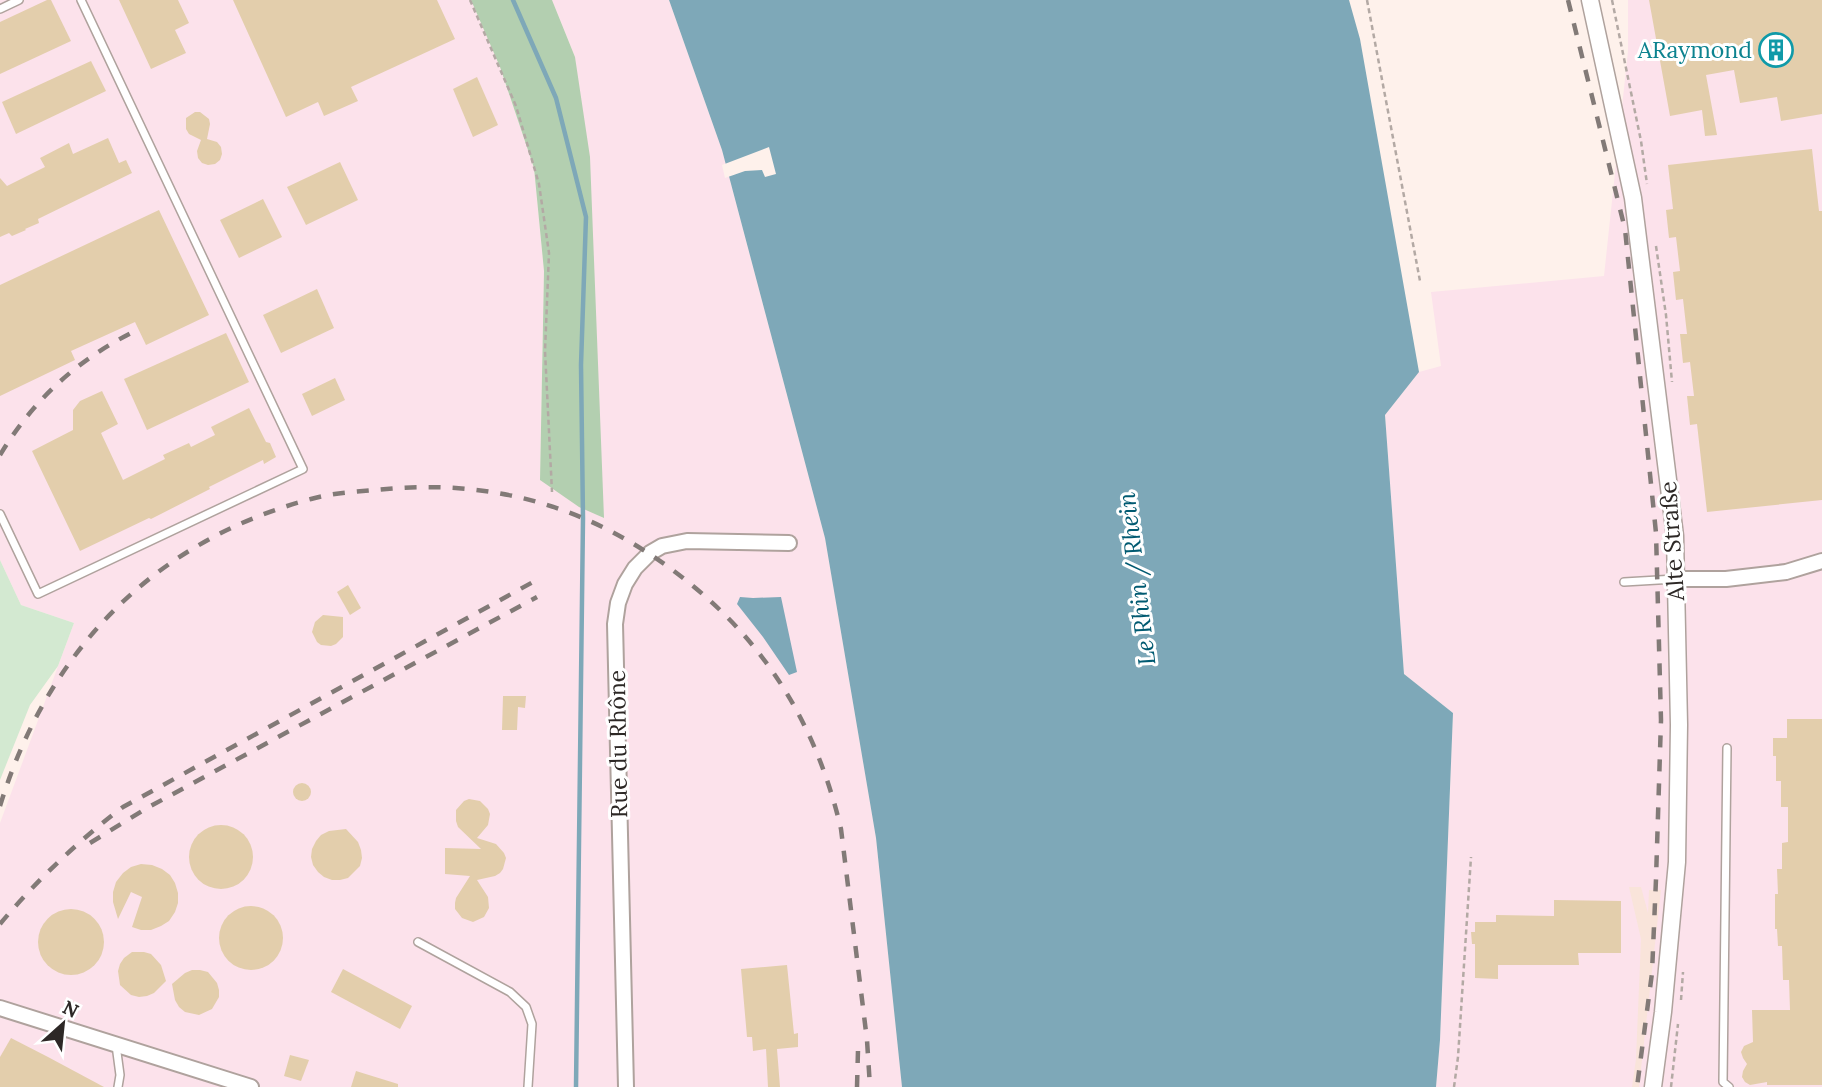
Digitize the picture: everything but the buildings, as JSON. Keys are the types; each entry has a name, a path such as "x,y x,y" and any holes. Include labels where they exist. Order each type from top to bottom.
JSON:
{"street":[{"name":"Alte Straße","path":"1590,0 1633,198 1675,537 1679,725 1677,862 1664,1012 1653,1087"},
{"name":"Rue du Rhône","path":"625,1087 615,624 618,603 635,568 650,553 663,546 687,541 789,543"},
{"path":"1676,579 1727,579 1786,572 1822,561"},
{"path":"0,1008 251,1087"}],"lane":[{"path":"0,9 19,0"},
{"path":"0,513 38,594 303,469 81,0"},
{"path":"1624,582 1676,579"},
{"path":"1727,748 1723,1083 1729,1087"},
{"path":"418,942 510,992 526,1007 532,1024 528,1087"},
{"path":"116,1044 120,1075 118,1087"}],"path":[{"path":"470,0 516,106 539,184 549,253 545,351 552,492"},
{"path":"1367,0 1420,281"},
{"path":"1612,0 1641,141"},
{"path":"1454,1087 1471,858"}],"shaded area":[{"path":"0,0 471,0 500,67 534,168 544,271 540,479 603,518 575,57 552,0 669,0 722,150 825,538 876,838 902,1087 0,1087 0,823 74,623 21,605 0,560"},
{"path":"1628,0 1822,0 1822,1087 1436,1087 1453,713 1404,674 1385,415 1419,372 1441,366 1431,292 1604,276 1628,51"},
{"path":"1629,887 1641,887 1648,913 1649,890 1661,890 1639,1087 1632,1087 1636,1059 1641,939"}],"green space":[{"path":"471,0 552,0 575,57 590,157 604,518 579,507 540,480 544,271 534,168 500,67"},
{"path":"0,560 21,605 74,623 58,666 30,705 0,780"}],"water":[{"name":"Le Rhin / Rhein","path":"669,0 1349,0 1360,39 1419,372 1385,415 1404,674 1453,713 1436,1087 902,1087 876,838 825,538 722,150"},
{"path":"740,597 781,597 797,672 789,675 737,604"}],"pier":[{"path":"769,147 776,174 765,177 762,170 745,171 725,178 722,165"}],"waterway":[{"path":"513,0 556,98 586,217 581,365 583,518 576,1087"}],"railway":[{"path":"1568,0 1625,229 1656,533 1661,720 1656,879 1652,973 1637,1087"},
{"path":"0,455 27,416 58,383 94,355 135,331"},
{"path":"0,806 20,750 46,699 77,652 114,610 156,574 202,543 254,518 311,499 343,493 420,487 462,489 504,494 544,504 583,518 620,536 693,586 746,637 788,695 819,759 841,829 867,1040 870,1087"},
{"path":"0,924 58,862 123,807 533,582"},
{"path":"90,843 147,808 537,597"},
{"path":"857,1087 858,1050"}],"place":[{"name":"ARaymond","path":"1776,50"}]}
